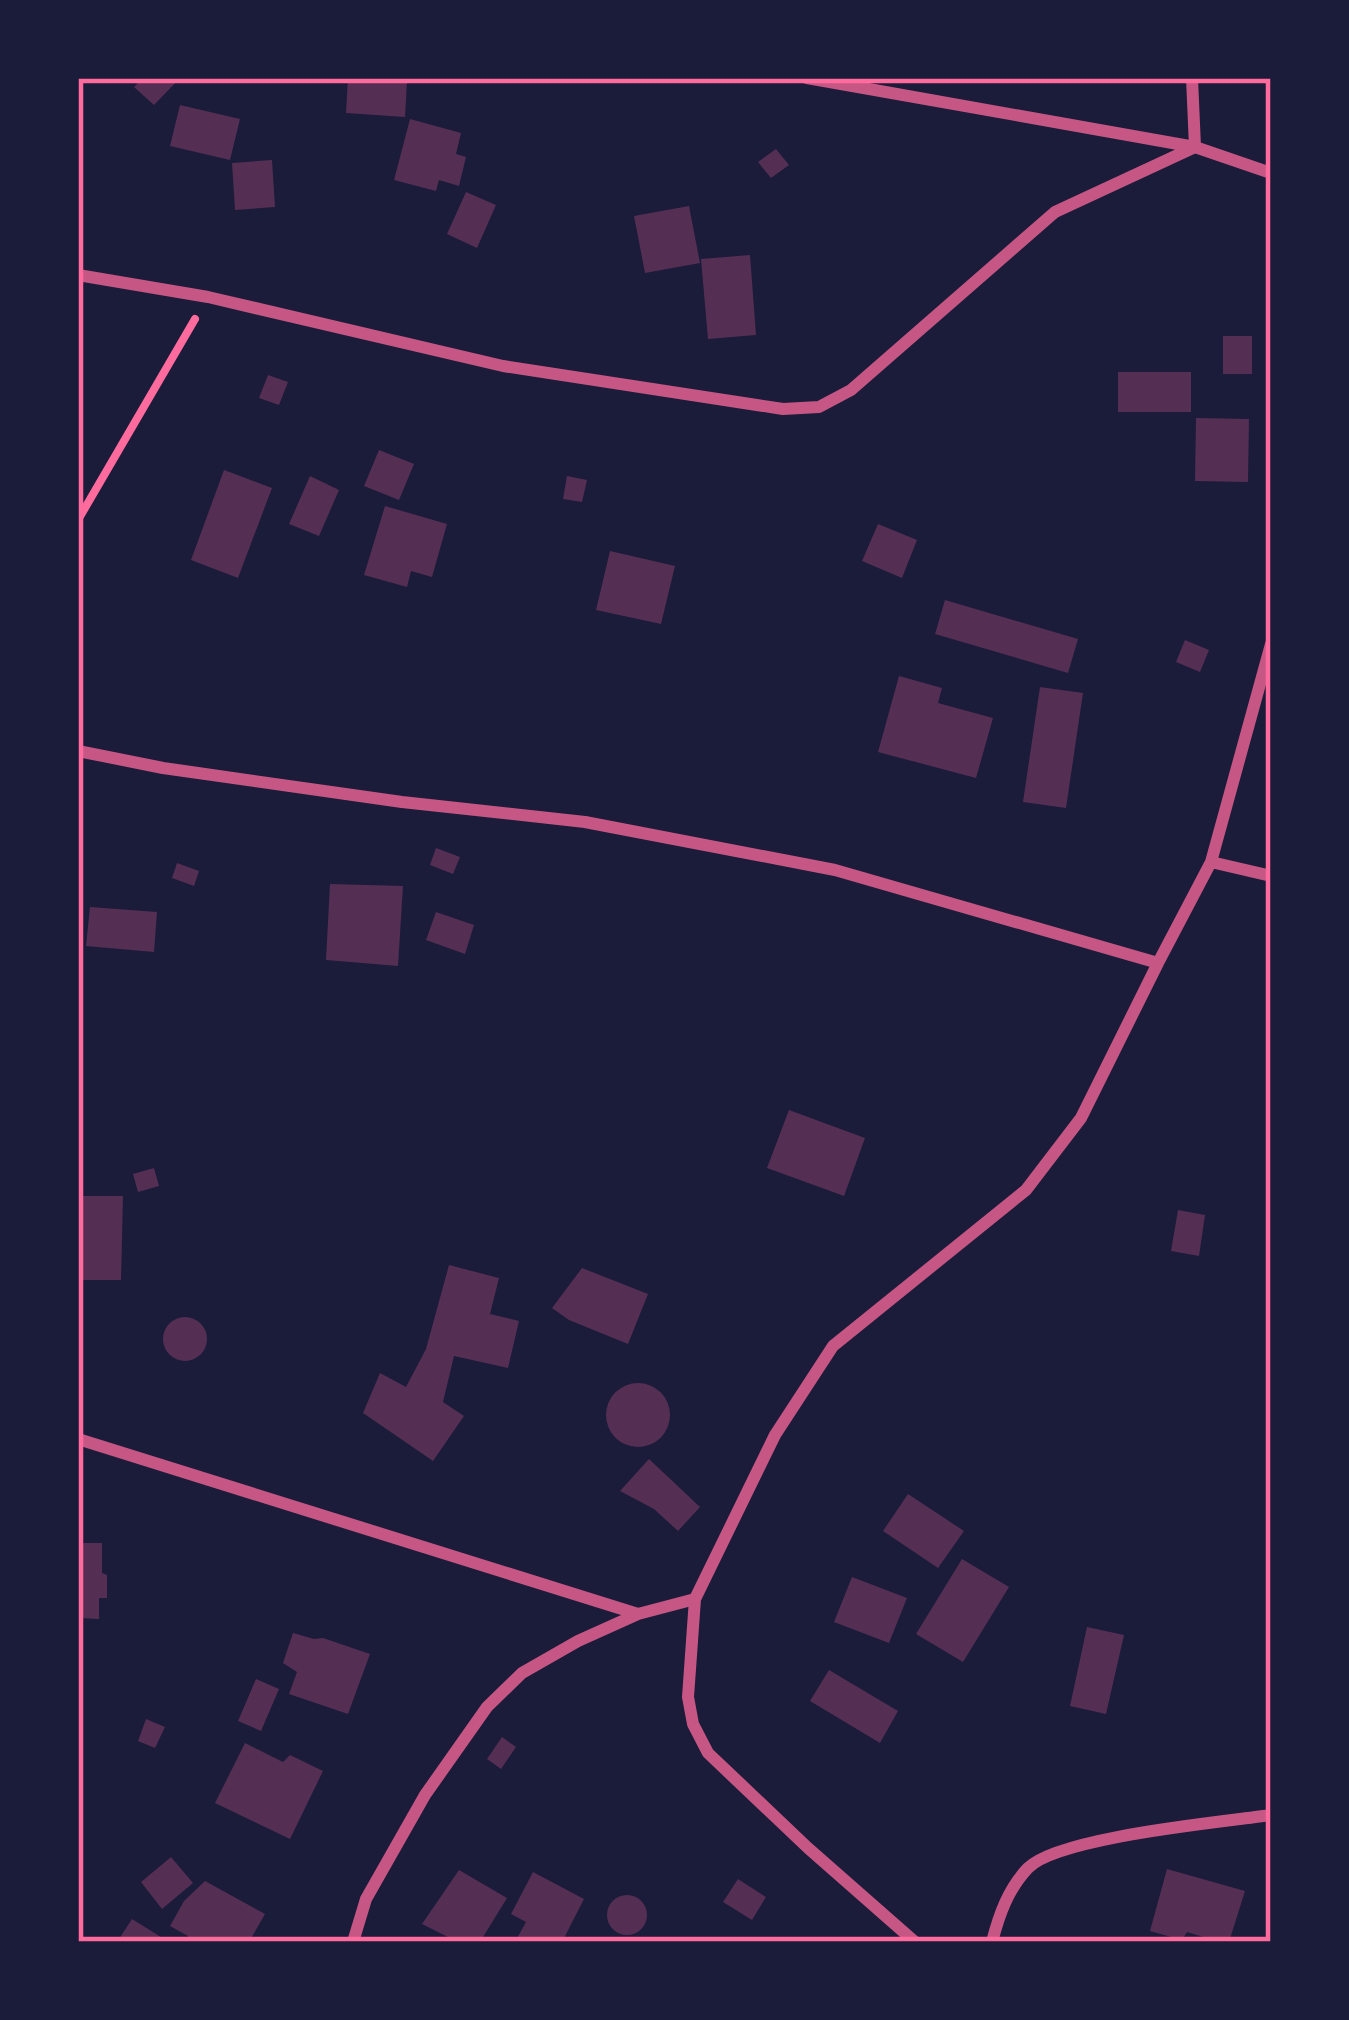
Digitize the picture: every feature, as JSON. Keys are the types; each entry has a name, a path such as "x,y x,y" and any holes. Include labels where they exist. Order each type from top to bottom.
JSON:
{"street":[{"path":"807,78 1195,147 1271,173"},
{"path":"1192,78 1195,147"},
{"path":"78,275 208,297 503,366 783,409 819,407 851,390 1054,212 1195,147"},
{"path":"915,1942 708,1753 693,1724 688,1697 695,1599 776,1435 833,1346 1026,1190 1082,1118 1211,862 1271,644"},
{"path":"78,751 380,799 585,822 835,870 1158,963"},
{"path":"1211,862 1271,876"},
{"path":"78,1439 638,1614"},
{"path":"353,1942 377,1878 425,1795 487,1707 522,1672 578,1641 638,1614 695,1599"},
{"path":"992,1942 1000,1909 1030,1865 1076,1845 1271,1815"}],"path":[{"path":"78,520 208,297"}],"building":[{"path":"143,78 180,78 154,105 134,87"},
{"path":"348,78 407,81 405,117 346,113"},
{"path":"180,105 240,119 230,160 170,146"},
{"path":"410,119 461,133 456,154 466,157 459,186 439,180 436,191 394,180"},
{"path":"776,149 789,165 771,178 758,162"},
{"path":"272,160 275,207 235,210 232,163"},
{"path":"466,192 496,205 477,248 447,234"},
{"path":"689,206 700,263 645,273 634,216"},
{"path":"750,255 756,335 708,339 701,259"},
{"path":"1223,336 1252,336 1252,374 1223,374"},
{"path":"1118,372 1191,372 1191,412 1118,412"},
{"path":"268,375 288,382 279,405 259,398"},
{"path":"1196,418 1249,419 1248,482 1195,481"},
{"path":"379,450 414,464 399,500 364,486"},
{"path":"224,470 272,488 238,578 191,560"},
{"path":"310,476 339,490 319,536 289,524"},
{"path":"567,476 587,480 582,502 563,499"},
{"path":"385,506 447,524 432,577 411,571 407,587 364,575"},
{"path":"878,524 917,540 902,578 862,561"},
{"path":"610,551 675,566 661,624 596,610"},
{"path":"945,600 1078,639 1068,673 935,634"},
{"path":"1185,640 1209,650 1200,672 1176,662"},
{"path":"899,676 942,688 938,703 993,718 976,778 878,752"},
{"path":"1040,687 1083,693 1066,808 1023,802"},
{"path":"436,848 460,857 453,874 430,865"},
{"path":"177,863 199,871 194,886 172,878"},
{"path":"330,884 403,886 398,966 326,960"},
{"path":"90,907 157,912 154,952 86,946"},
{"path":"436,912 474,925 465,954 426,940"},
{"path":"789,1110 865,1138 844,1196 767,1168"},
{"path":"154,1168 159,1186 138,1192 133,1174"},
{"path":"78,1196 123,1196 121,1280 78,1280"},
{"path":"1178,1210 1205,1215 1199,1256 1171,1251"},
{"path":"449,1265 499,1278 490,1314 519,1321 508,1368 454,1356 443,1402 464,1416 433,1461 363,1413 380,1373 406,1387 426,1349"},
{"path":"582,1268 648,1294 628,1344 552,1308"},
{"path":"185,1317 201,1323 207,1339 201,1355 185,1361 169,1355 163,1339 169,1323"},
{"path":"638,1383 661,1392 670,1415 661,1438 638,1447 615,1438 606,1415 615,1392"},
{"path":"649,1459 700,1507 678,1531 654,1509 620,1491"},
{"path":"908,1494 964,1531 938,1568 883,1531"},
{"path":"78,1543 102,1543 107,1598 99,1598 99,1619 78,1618"},
{"path":"962,1559 1009,1587 963,1662 916,1634"},
{"path":"852,1577 907,1598 889,1643 834,1622"},
{"path":"1087,1627 1124,1635 1106,1714 1070,1706"},
{"path":"293,1633 370,1654 348,1714 289,1694 297,1672 283,1663"},
{"path":"829,1670 898,1711 880,1743 810,1701"},
{"path":"256,1679 279,1689 261,1731 238,1721"},
{"path":"146,1719 165,1727 155,1748 138,1741"},
{"path":"502,1737 516,1747 501,1769 487,1759"},
{"path":"245,1743 283,1762 290,1755 323,1771 290,1839 215,1803"},
{"path":"171,1857 193,1883 162,1909 141,1882"},
{"path":"1167,1869 1245,1891 1229,1942 1187,1932 1182,1940 1150,1931"},
{"path":"459,1870 507,1898 480,1942 458,1942 422,1924"},
{"path":"533,1872 584,1899 562,1942 515,1942 526,1922 511,1914"},
{"path":"738,1879 766,1897 752,1920 723,1902"},
{"path":"205,1881 265,1914 249,1942 185,1942 188,1936 170,1926 184,1901"},
{"path":"627,1895 641,1901 647,1915 641,1929 627,1935 613,1929 607,1915 613,1901"},
{"path":"132,1919 169,1942 117,1942"}]}
